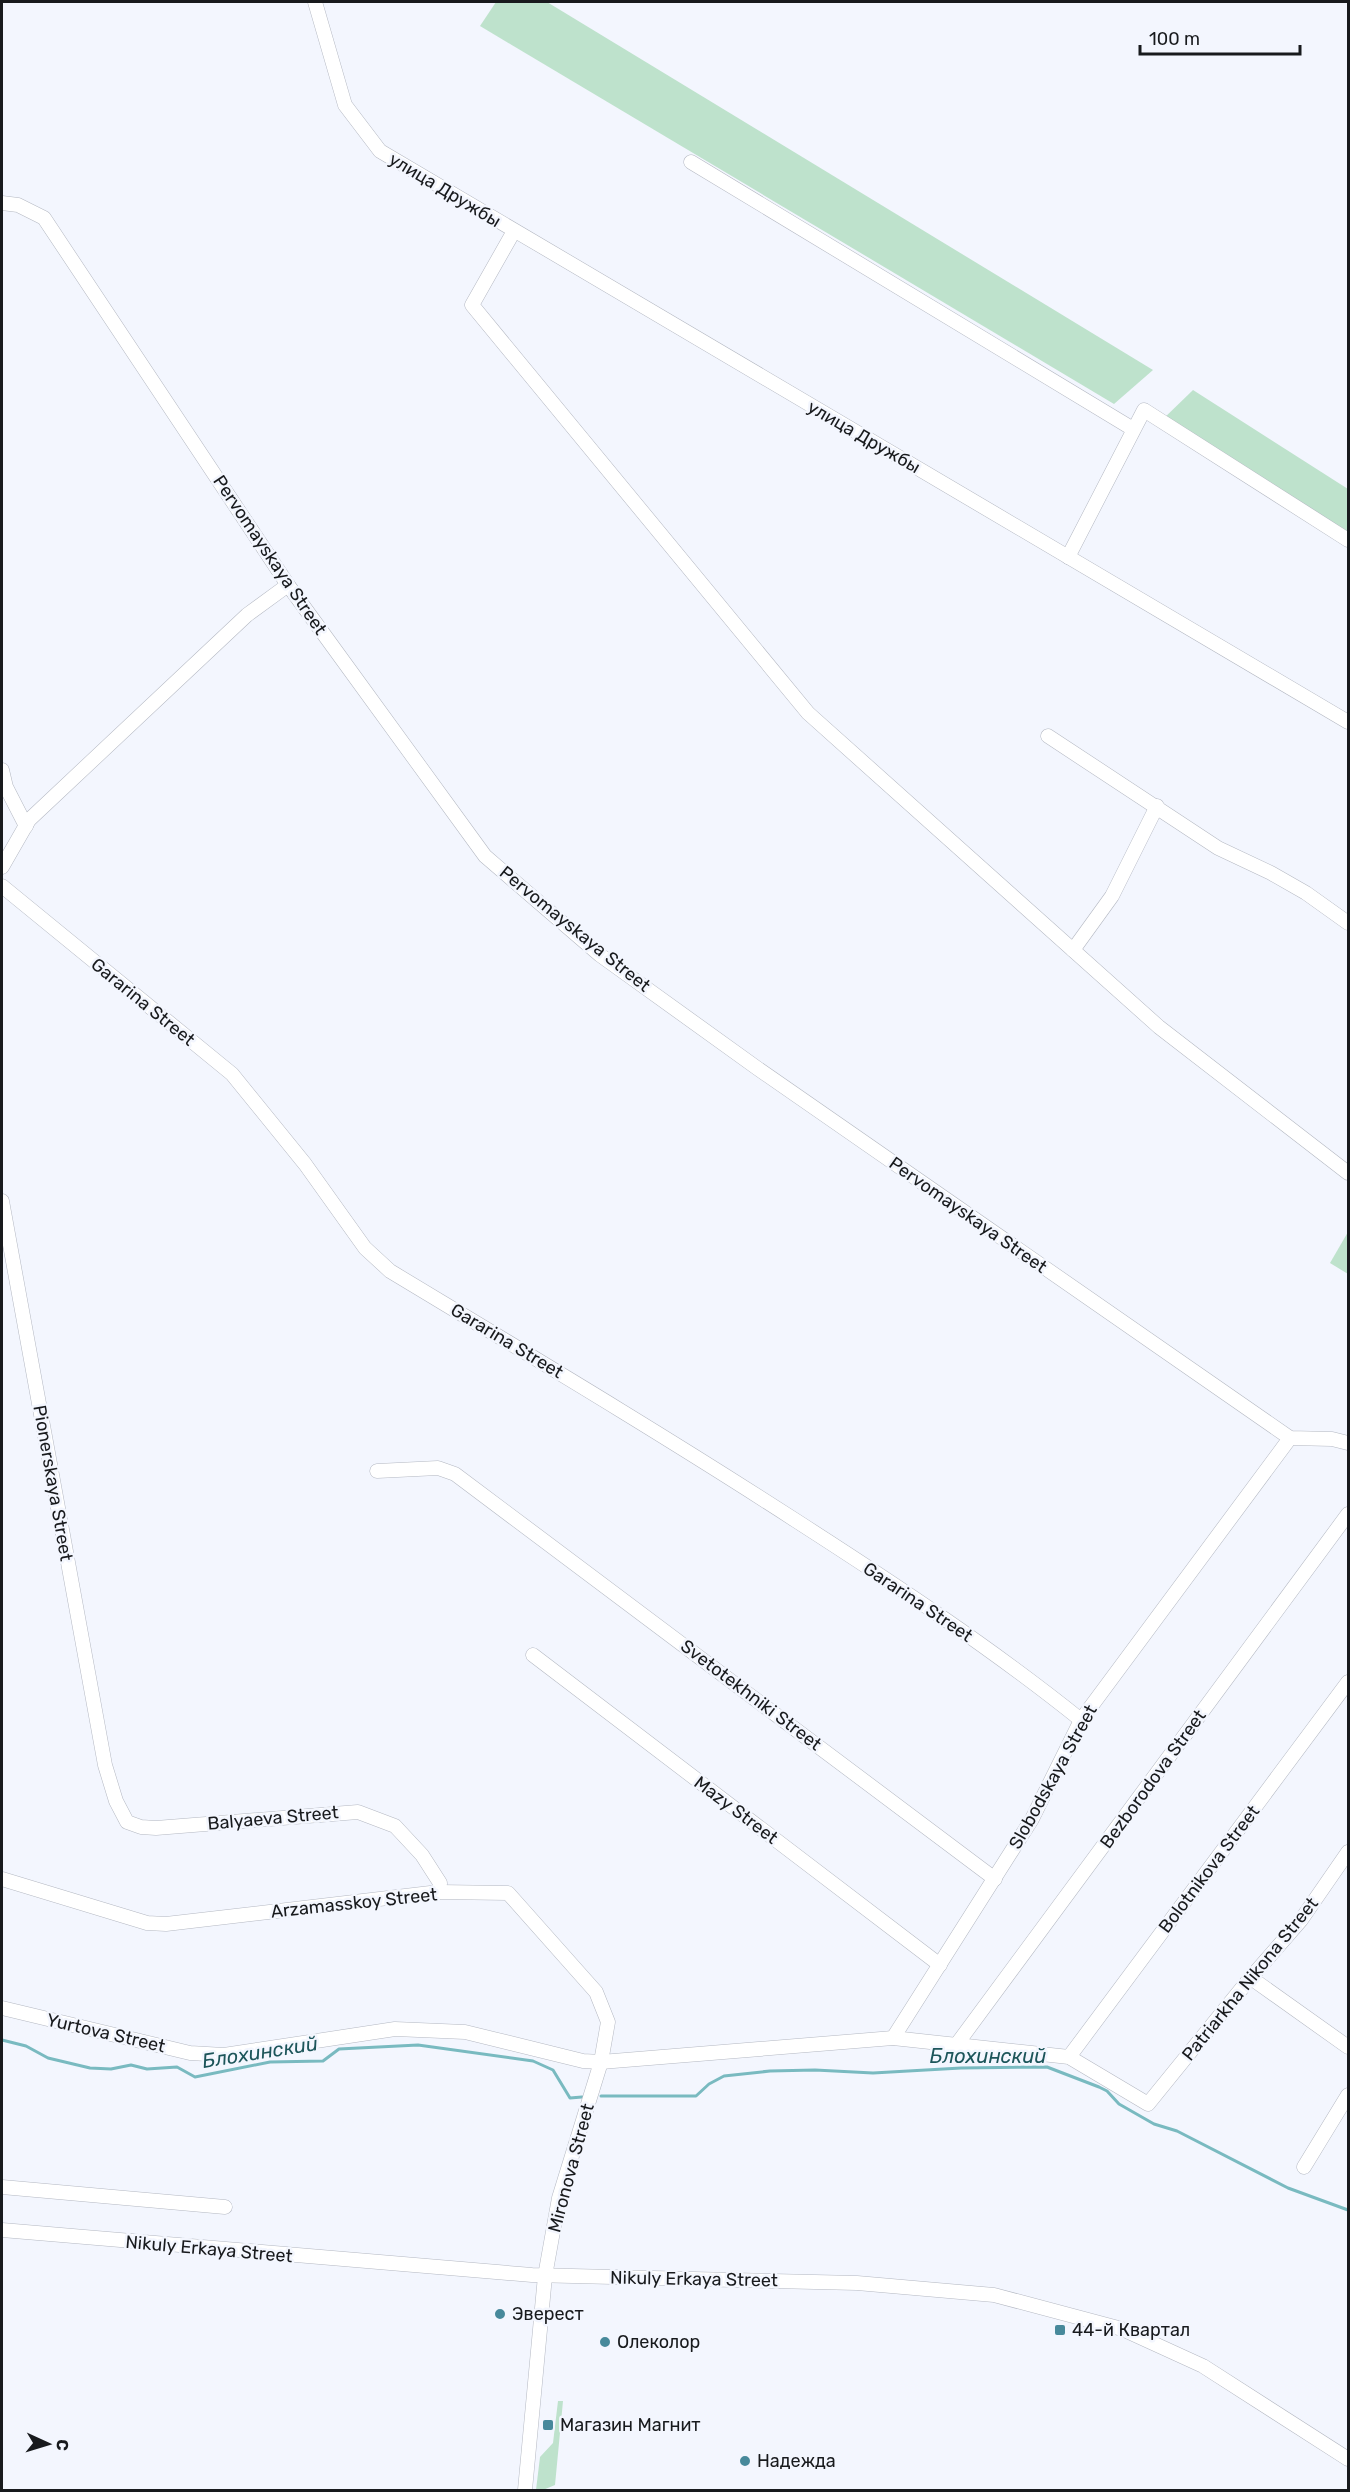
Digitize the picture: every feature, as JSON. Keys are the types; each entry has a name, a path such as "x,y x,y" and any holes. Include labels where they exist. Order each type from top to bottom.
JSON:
{"street":[{"name":"улица Дружбы","path":"315,2 345,105 380,151 1348,722"},
{"path":"691,162 1133,429"},
{"name":"Pervomayskaya Street","path":"2,203 18,205 44,218 288,585 485,855 519,887 600,955 757,1068 1290,1438"},
{"path":"514,231 472,305 808,713 1159,1027 1348,1173"},
{"path":"1068,557 1144,410 1348,540"},
{"path":"2,867 30,820 248,615 288,585"},
{"path":"1048,736 1218,848 1280,878 1348,923"},
{"path":"2,770 6,787 26,825"},
{"path":"1072,950 1112,896 1157,806"},
{"name":"Gararina Street","path":"2,886 232,1074 305,1164 365,1248 390,1271 648,1426 888,1580 1029,1678 1081,1720"},
{"name":"Pionerskaya Street","path":"2,1201 105,1765"},
{"path":"1290,1438 1332,1438 1348,1443"},
{"name":"Slobodskaya Street","path":"893,2038 1032,1819 1081,1720 1290,1438"},
{"name":"Svetotekhniki Street","path":"377,1471 438,1468 455,1474 995,1879"},
{"name":"Bezborodova Street","path":"957,2044 1348,1514"},
{"name":"Mazy Street","path":"533,1656 940,1965"},
{"name":"Bolotnikova Street","path":"1069,2056 1348,1682"},
{"name":"Balyaeva Street","path":"105,1765 116,1802 127,1822 141,1827 156,1828 358,1812 395,1826 422,1855 440,1883 439,1893"},
{"name":"Patriarkha Nikona Street","path":"1069,2056 1148,2104 1301,1920 1348,1852"},
{"name":"Arzamasskoy Street","path":"2,1879 147,1923 166,1924 439,1893 508,1893 596,1992 608,2022 601,2062"},
{"path":"1251,1978 1348,2047"},
{"name":"Yurtova Street","path":"2,2008 190,2053 224,2055 394,2029 465,2032 573,2059 601,2062 893,2038 1069,2056"},
{"name":"Mironova Street","path":"525,2490 545,2276 559,2198 601,2062"},
{"path":"1304,2167 1348,2095"},
{"path":"2,2187 225,2207"},
{"name":"Nikuly Erkaya Street","path":"2,2230 545,2276 857,2283 994,2295 1122,2329 1203,2366 1348,2459"}],"green space":[{"path":"496,2 547,2 1153,370 1114,404 480,26"},
{"path":"1193,390 1348,489 1348,537 1160,422"},
{"path":"1348,1232 1348,1274 1330,1263"},
{"path":"558,2401 563,2401 555,2485 536,2490 540,2457 553,2443"}],"waterway":[{"name":"Блохинский","path":"2,2040 26,2046 48,2058 90,2068 111,2069 131,2065 147,2069 177,2067 195,2077 270,2062 323,2061 339,2049 418,2045 533,2061 553,2070 570,2098 582,2097"},
{"name":"Блохинский","path":"601,2096 696,2096 709,2084 724,2076 770,2071 815,2070 873,2073 961,2068 1047,2067 1107,2091 1119,2104 1154,2124 1177,2131 1288,2188 1348,2210"}],"place":[{"name":"Эверест","path":"500,2314"},
{"name":"44-й Квартал","path":"1060,2330"},
{"name":"Олеколор","path":"605,2342"},
{"name":"Магазин Магнит","path":"548,2425"},
{"name":"Надежда","path":"745,2461"}]}
